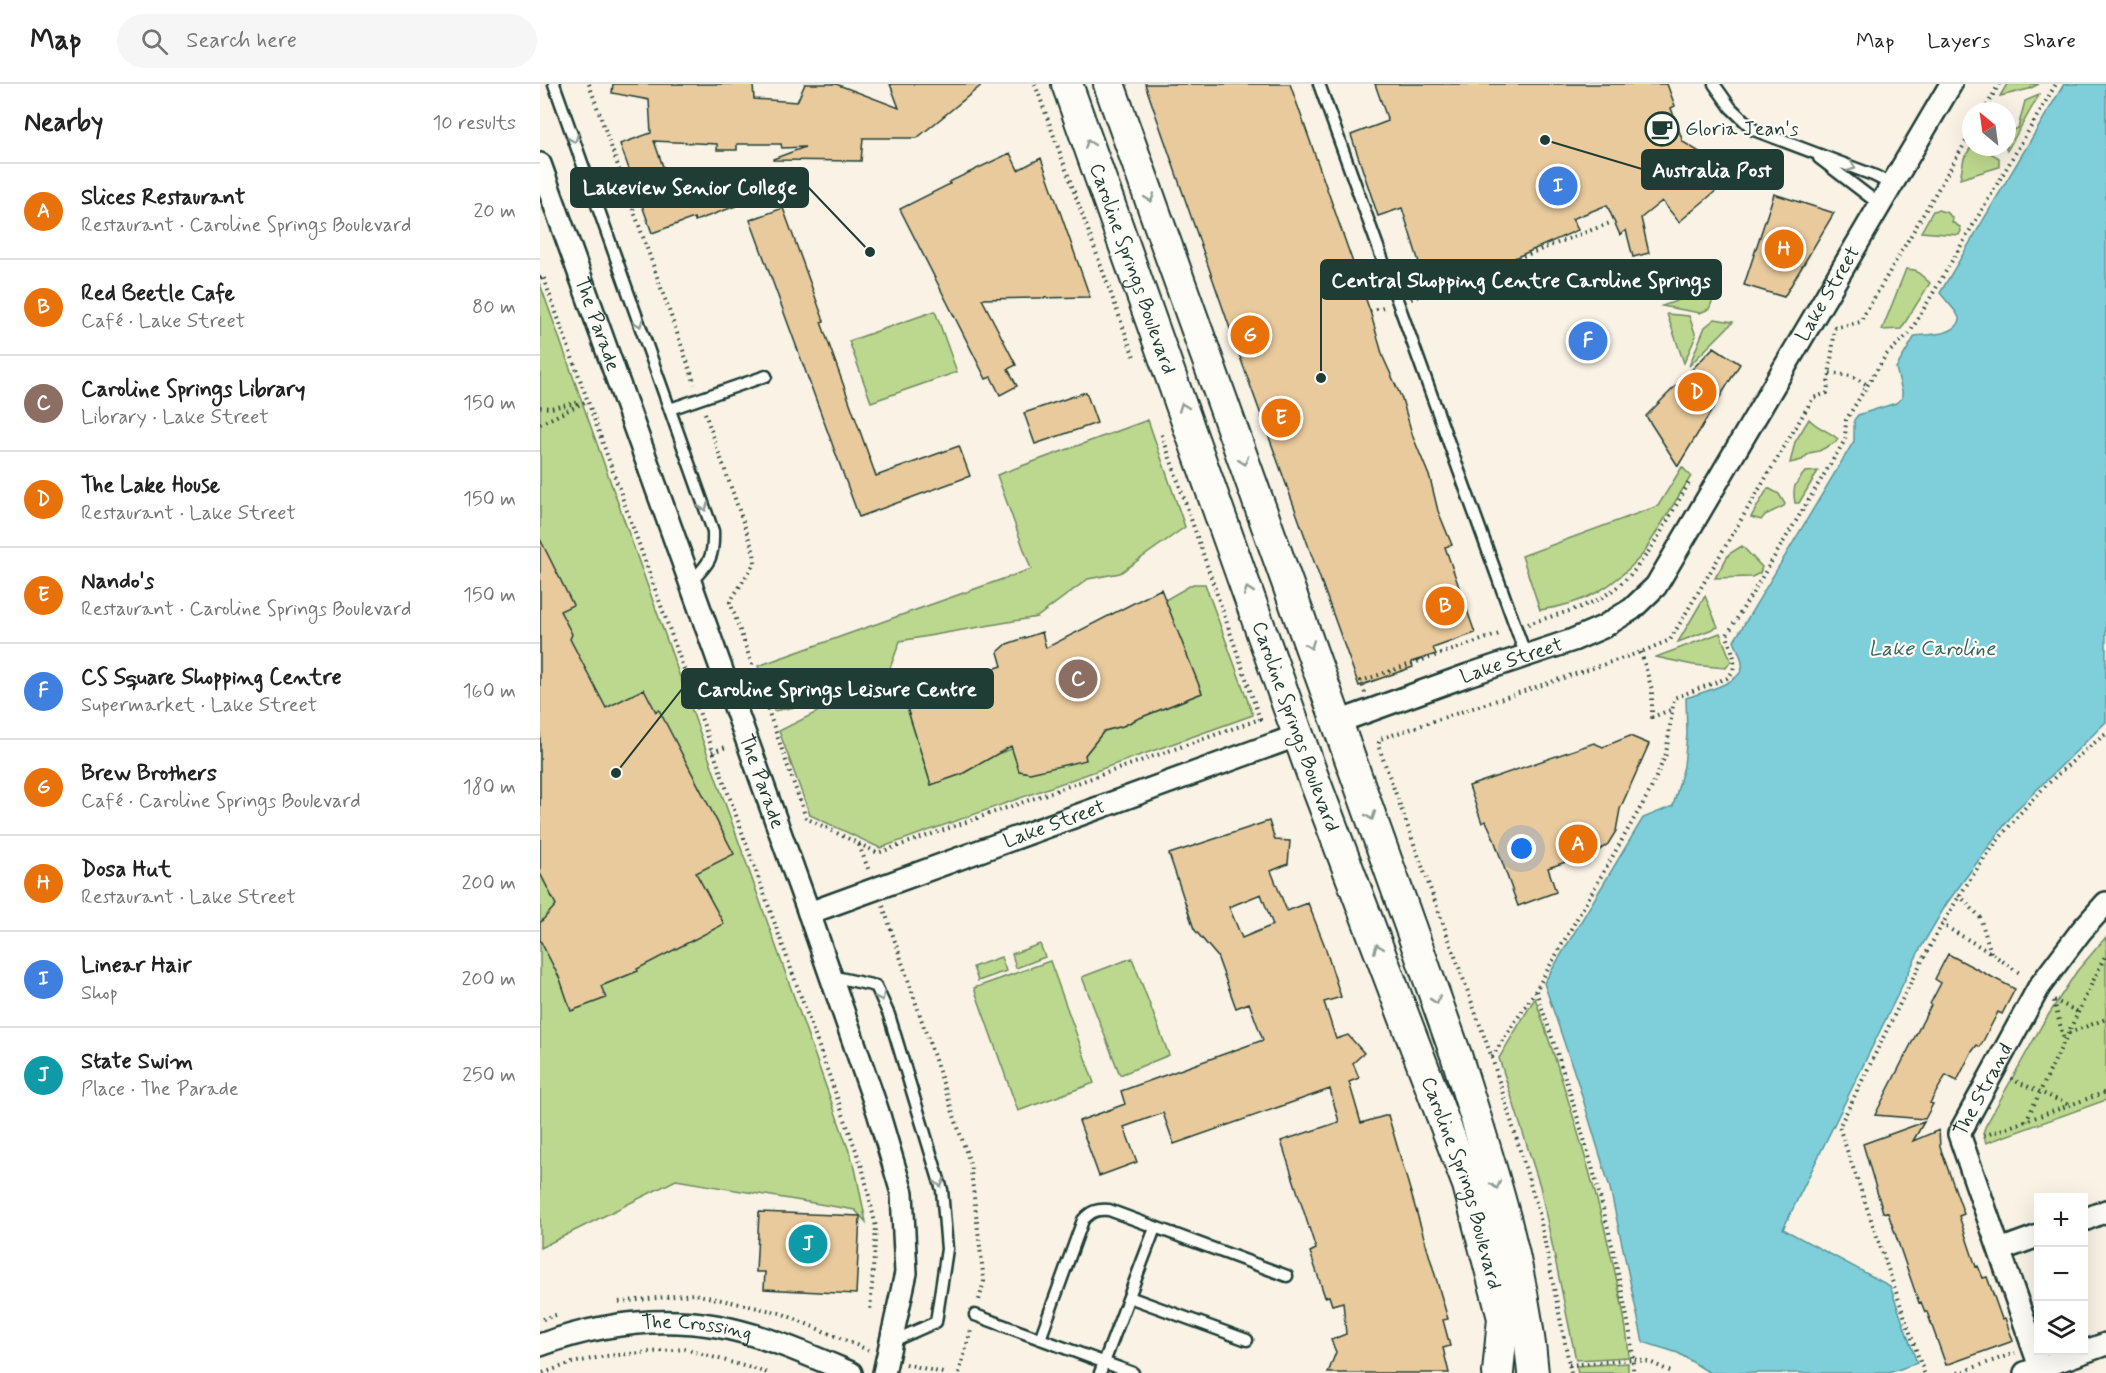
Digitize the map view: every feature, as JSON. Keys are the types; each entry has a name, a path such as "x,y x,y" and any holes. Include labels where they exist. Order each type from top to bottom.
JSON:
{"main road":[{"name":"Caroline Springs Boulevard","path":"1068,84 1299,735 1468,1185 1503,1318 1498,1373"},
{"name":"Caroline Springs Boulevard","path":"1109,84 1456,1055 1502,1205 1520,1282 1533,1373"},
{"name":"Lake Street","path":"1299,735 1338,723"}],"street":[{"name":"Lake Street","path":"1338,723 1603,627 1632,609 1656,586 1951,84"},
{"name":"The Parade","path":"540,164 809,913 878,1112 902,1193 906,1273 885,1373"},
{"name":"Lake Street","path":"809,913 1299,735"},
{"name":"The Strand","path":"2032,1370 2032,1347 1959,1134 2046,994 2081,931 2106,903"},
{"path":"2088,1218 2106,1211"},
{"path":"2000,1250 2034,1237"},
{"name":"The Crossing","path":"540,1345 570,1334 644,1321 717,1326 784,1345 851,1373"},
{"path":"2032,1370 2106,1344"}],"lane":[{"path":"554,84 713,531 714,550 705,567 690,583"},
{"path":"1319,84 1526,656"},
{"path":"1714,84 1731,108 1754,130 1891,184"},
{"path":"1811,152 1879,204"},
{"path":"670,410 766,376"},
{"path":"830,976 876,986 893,1026 942,1190 947,1249 936,1322 893,1341"},
{"path":"1040,1339 1083,1220 1097,1209 1109,1210 1287,1276"},
{"path":"1102,1367 1155,1228"},
{"path":"1129,1297 1247,1340"},
{"path":"975,1314 1040,1339 1102,1367 1133,1373"}],"path":[{"path":"589,84 754,553 754,562 730,602 806,818 878,853 1260,719 1159,427"},
{"path":"1035,84 1135,360"},
{"path":"1989,102 2000,84"},
{"path":"1492,1058 1536,990 1650,791 1666,754 1674,698 1727,678 1733,672 1735,666 1727,635 1845,440 1846,420 1886,355 1909,334 2056,84"},
{"path":"1380,739 1641,652 1670,640 1813,398 1827,393 1835,328 1860,322 1962,148"},
{"path":"1370,311 1398,303 1610,223"},
{"path":"540,278 543,276 863,1170 876,1227 870,1312"},
{"path":"1830,373 1851,376 1868,385"},
{"path":"540,406 550,408 587,400"},
{"path":"540,424 587,400"},
{"path":"1571,1373 1539,1213 1492,1058 1378,745 1380,739 1361,681 1598,599 1626,580 1641,562 1690,481"},
{"path":"1641,652 1652,690 1652,717 1674,709"},
{"path":"1924,1373 1839,1127 1918,965 1959,895 2008,827 2048,783 2106,734"},
{"path":"859,844 970,1163 984,1281 959,1373"},
{"path":"1959,895 1980,917 1991,953"},
{"path":"1941,924 1991,953 2046,994 2078,1012"},
{"path":"2026,1121 2106,954"},
{"path":"1536,990 1566,1078 1598,1188 1612,1244 1633,1359 1633,1373"},
{"path":"2046,994 2064,1041"},
{"path":"2068,1033 2106,1019"},
{"path":"2010,1078 2068,1106"},
{"path":"1984,1136 2106,1092"},
{"path":"1959,1373 2032,1347"},
{"path":"543,1373 572,1363 606,1356 686,1349 768,1373"},
{"path":"1569,1365 1633,1359 1652,1363 1674,1373"}],"green space":[{"path":"2007,84 2039,84 2029,89 2000,96"},
{"path":"2039,95 2016,135 2016,129 2025,101"},
{"path":"1965,156 1996,156 1999,158 1999,167 1960,179"},
{"path":"1933,211 1948,213 1953,219 1952,222 1960,227 1959,235 1921,232"},
{"path":"1906,269 1915,270 1930,283 1901,329 1882,330"},
{"path":"540,284 855,1168 866,1222 855,1210 676,1180 540,1248"},
{"path":"1719,286 1709,309 1700,313 1662,306"},
{"path":"935,311 957,372 871,402 849,341"},
{"path":"1667,314 1689,316 1696,336 1684,363"},
{"path":"1715,319 1733,322 1689,366 1705,327"},
{"path":"1809,419 1838,439 1819,451 1809,453 1802,460 1790,463 1795,442"},
{"path":"1148,420 1185,527 1120,573 1088,579 1037,617 900,641 886,679 845,688 812,704 774,711 758,666 1031,569 997,475"},
{"path":"1682,467 1691,476 1643,554 1632,566 1609,585 1584,599 1540,610 1522,556 1658,506"},
{"path":"1818,471 1799,503 1795,503 1794,489 1799,480 1805,472"},
{"path":"1768,488 1779,494 1784,506 1765,515 1761,520 1751,517"},
{"path":"1742,546 1762,567 1760,573 1752,577 1715,578 1729,554"},
{"path":"1193,584 1205,584 1253,715 880,848 810,815 779,731 839,701 882,691 904,698 931,784 962,774 997,754 1012,749 1085,755 1104,731 1123,726 1202,693 1165,600"},
{"path":"1705,596 1718,627 1678,642"},
{"path":"1720,633 1731,661 1726,668 1693,665 1656,657"},
{"path":"2106,937 2106,1100 1986,1143 1983,1134 1985,1127 2042,1025 2077,971"},
{"path":"1040,944 1045,957 1016,968 1012,954"},
{"path":"1001,957 1006,971 978,981 973,967"},
{"path":"1132,958 1169,1055 1120,1075 1082,977"},
{"path":"1050,961 1094,1083 1018,1111 974,988"},
{"path":"1535,998 1572,1112 1604,1226 1616,1275 1629,1357 1576,1360 1540,1186 1499,1058"},
{"path":"1628,1363 1628,1373 1578,1373 1576,1366"}],"water":[{"name":"Lake Caroline","path":"2064,84 2106,84 2106,722 2015,811 1947,903 1920,949 1783,1229 1890,1286 1917,1363 1889,1373 1710,1373 1678,1353 1643,1342 1610,1188 1544,983 1643,818 1673,806 1684,766 1687,734 1686,698 1727,683 1740,673 1742,662 1734,641 1854,441 1854,420 1858,415 1896,403 1902,398 1896,368 1915,336 1948,332 1960,320 1940,293"}],"building":[{"path":"613,84 753,84 754,99 797,102 805,84 836,84 899,108 890,84 983,84 917,138 863,138 861,161 773,160 805,147 782,148 781,144 737,144 737,150 717,150 717,144 654,141 673,195 737,172 747,202 695,221 694,218 652,233 620,144 651,133 649,100 612,93"},
{"path":"1145,84 1290,84 1370,311 1383,357 1402,399 1413,437 1430,478 1438,511 1452,545 1445,547 1475,633 1433,648 1436,654 1411,662 1413,667 1359,686 1235,343"},
{"path":"1375,84 1667,84 1675,106 1671,108 1683,142 1716,162 1707,177 1717,190 1679,222 1662,201 1641,218 1649,253 1633,257 1626,230 1620,235 1607,205 1572,219 1578,230 1494,267 1493,265 1427,288 1402,208 1378,216 1351,135 1388,121"},
{"path":"1010,153 1018,170 1041,158 1090,297 982,299 1016,365 1008,369 1017,386 1000,395 991,377 986,379 900,209 950,184 949,182"},
{"path":"1774,194 1834,213 1784,297 1744,285"},
{"path":"783,208 876,476 959,446 970,476 859,517 750,220"},
{"path":"1714,347 1740,364 1678,466 1646,416"},
{"path":"1086,392 1097,423 1035,444 1024,413"},
{"path":"540,539 573,605 560,611 572,634 570,639 606,708 644,689 656,712 659,710 734,854 696,873 724,924 637,969 638,971 601,986 606,998 571,1011 560,979 540,940 540,923 556,905 540,873"},
{"path":"1161,589 1202,693 1123,726 1104,731 1085,755 1086,760 1030,773 1019,771 1011,746 962,774 931,785 904,698 1002,666 998,652 1007,644 1042,632 1046,648"},
{"path":"1630,736 1649,744 1620,809 1616,831 1608,844 1598,851 1548,868 1556,892 1518,906 1492,834 1486,821 1482,823 1469,786 1594,743 1603,747"},
{"path":"1269,821 1275,840 1290,841 1288,864 1271,871 1287,911 1308,903 1324,944 1341,997 1324,1002 1336,1039 1348,1035 1364,1053 1353,1063 1359,1078 1349,1082 1361,1123 1388,1115 1448,1319 1443,1320 1450,1346 1443,1348 1449,1373 1328,1373 1336,1352 1331,1340 1346,1334 1343,1302 1332,1305 1329,1296 1325,1297 1310,1252 1316,1249 1281,1141 1339,1122 1330,1089 1174,1144 1163,1113 1124,1127 1137,1162 1099,1176 1079,1121 1125,1104 1121,1091 1263,1040 1249,1003 1236,1008 1217,956 1194,929 1169,854","holes":["1261,894 1273,925 1242,938 1229,907"]},
{"path":"1948,954 2015,989 2002,1014 1998,1012 1980,1047 1977,1045 1971,1053 1957,1081 1946,1075 1930,1103 1933,1104 1925,1119 1875,1115 1941,983 1935,979"},
{"path":"1924,1122 1913,1141 1939,1130 1940,1147 1964,1214 1959,1216 1976,1267 1978,1266 1983,1278 1987,1277 2002,1319 2005,1318 2013,1341 1946,1365 1927,1312 1921,1302 1919,1303 1888,1213 1883,1212 1863,1144"},
{"path":"759,1212 860,1216 856,1294 764,1289 765,1272 756,1272"}],"place":[{"name":"Gloria Jean's","path":"1662,129"},
{"name":"Australia Post","path":"1545,140"},
{"name":"Linear Hair","path":"1558,186"},
{"name":"Dosa Hut","path":"1784,249"},
{"name":"Lakeview Senior College","path":"870,252"},
{"name":"Brew Brothers","path":"1250,335"},
{"name":"CS Square Shopping Centre","path":"1588,341"},
{"name":"Central Shopping Centre Caroline Springs","path":"1321,378"},
{"name":"The Lake House","path":"1697,392"},
{"name":"Nando's","path":"1281,418"},
{"name":"Red Beetle Cafe","path":"1445,606"},
{"name":"Caroline Springs Library","path":"1078,679"},
{"name":"Caroline Springs Leisure Centre","path":"616,773"},
{"name":"Slices Restaurant","path":"1578,844"},
{"name":"State Swim","path":"808,1244"}]}
